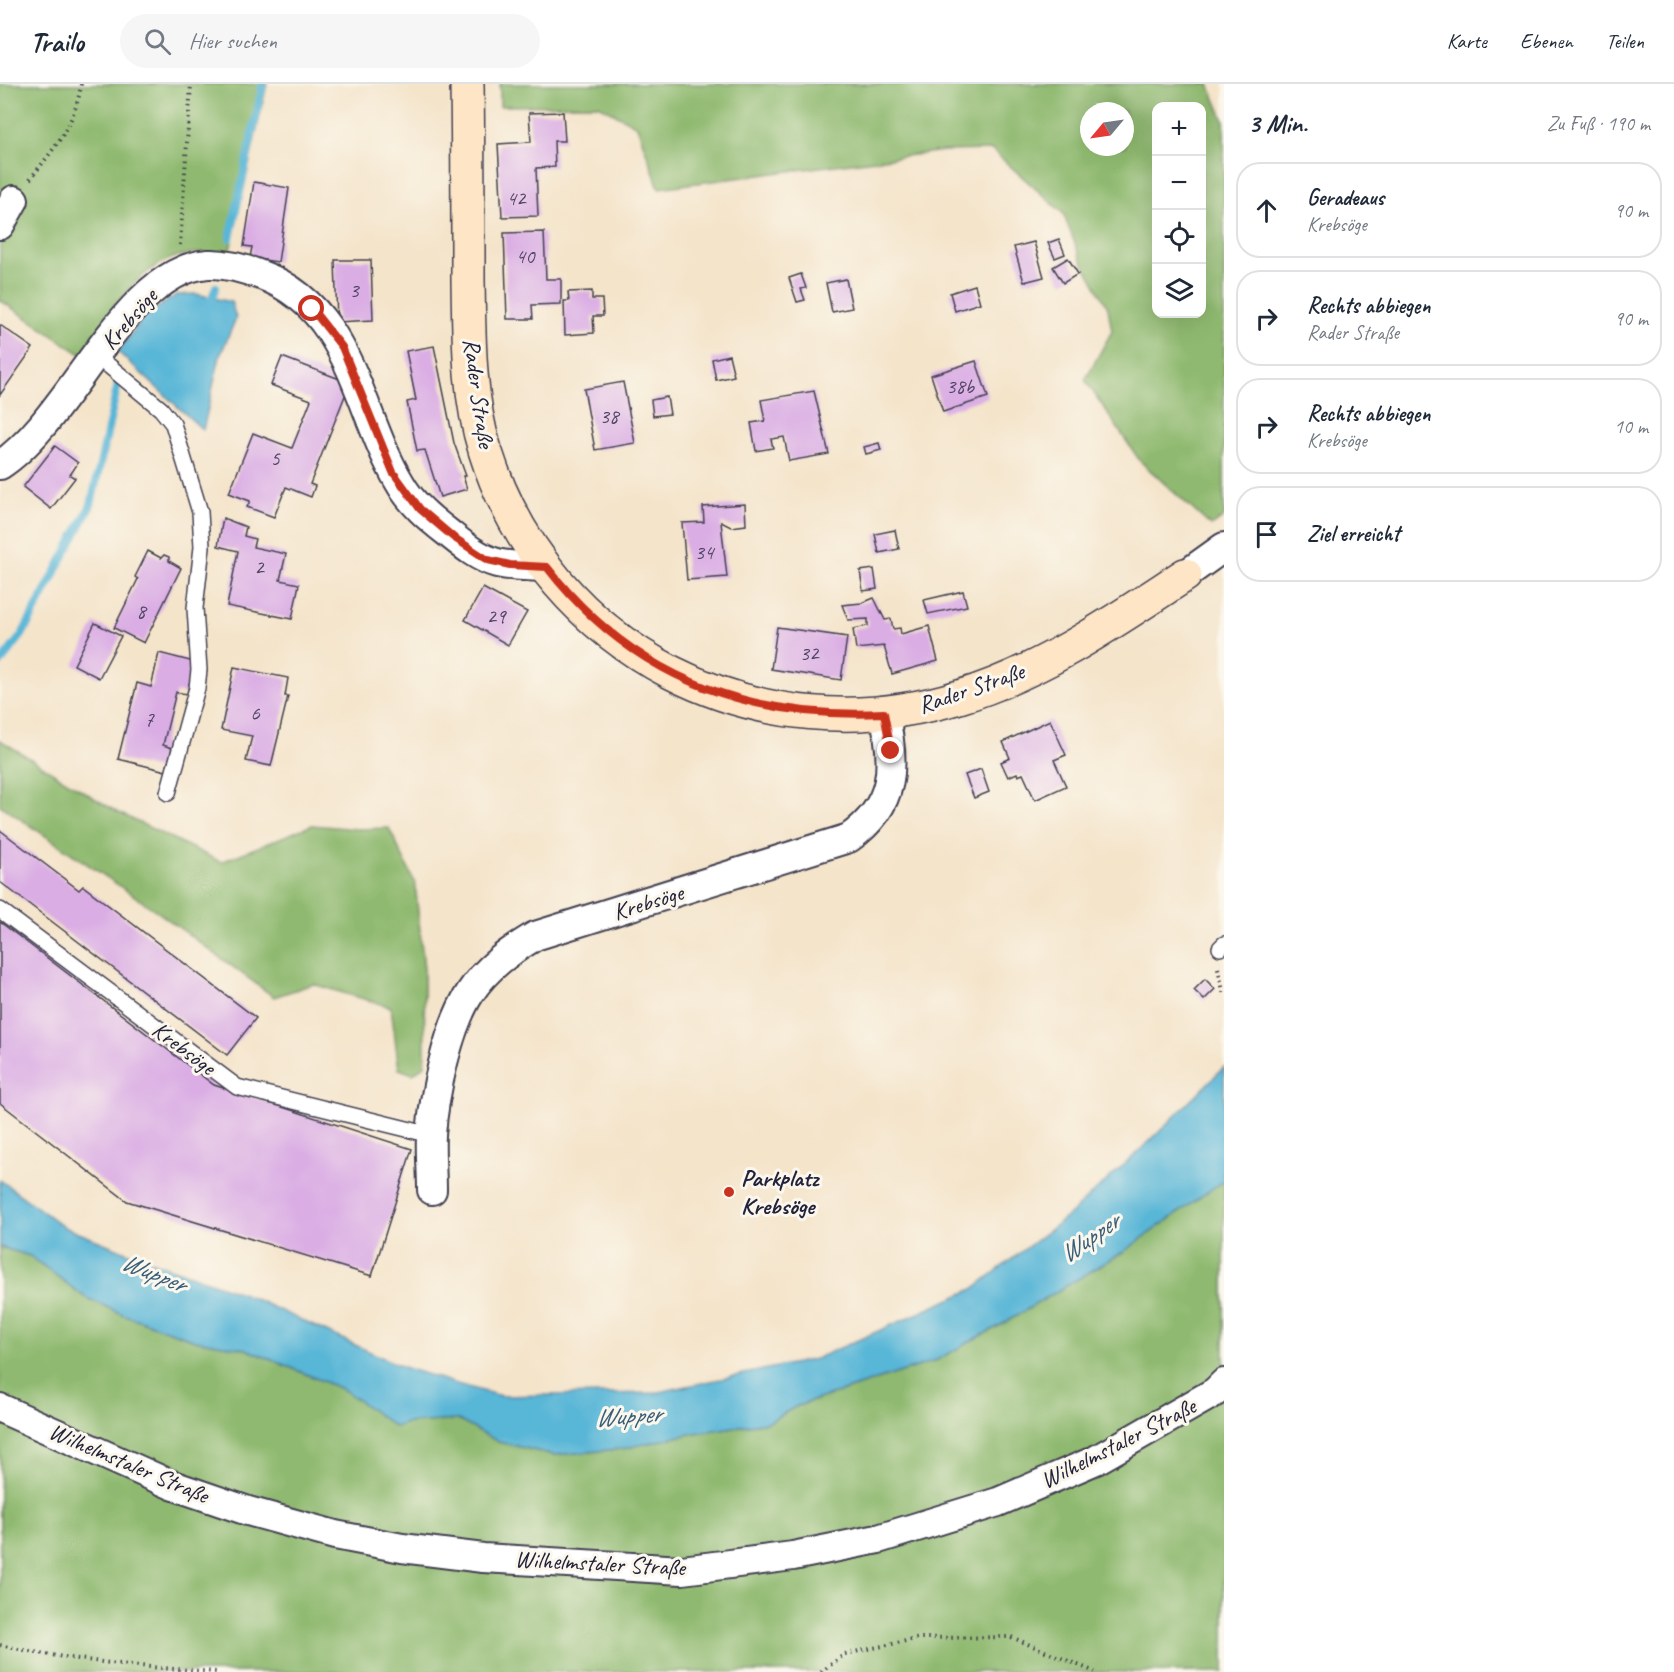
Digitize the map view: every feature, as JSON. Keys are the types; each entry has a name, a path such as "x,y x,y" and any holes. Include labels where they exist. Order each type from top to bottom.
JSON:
{"street":[{"name":"Rader Straße","path":"467,84 469,299 476,410 484,448 496,481 521,529 547,567 567,592 603,627 643,657 689,683 764,706 831,714 884,713 962,697 1018,674 1072,647 1185,575 1224,547"},
{"path":"0,225 14,200"},
{"name":"Krebsöge","path":"0,465 29,441 140,300 153,287 179,272 208,264 230,266 267,277 300,297 342,347 393,472 420,509 453,537 488,560 510,565 547,567"},
{"name":"Krebsöge","path":"432,1190 431,1135 441,1079 454,1030 470,994 499,960 535,936 849,838 870,821 885,798 891,766 891,743 884,713"},
{"name":"Wilhelmstaler Straße","path":"0,1408 172,1485 248,1511 335,1535 402,1548 483,1558 682,1570 793,1556 878,1539 998,1502 1096,1460 1215,1392 1224,1383"}],"lane":[{"name":"Krebsöge","path":"97,356 161,409 173,424 200,513 202,547 195,608 199,670 197,688 168,793"},
{"name":"Krebsöge","path":"0,910 237,1087 431,1135"}],"path":[{"path":"14,200 71,123 78,103 81,84"},
{"path":"179,272 191,84"},
{"path":"821,1672 845,1654 920,1638 1011,1637 1095,1672"},
{"path":"0,1645 160,1668 216,1672"}],"green space":[{"path":"0,84 267,84 229,255 197,253 176,257 158,265 129,289 82,355 0,300"},
{"path":"500,84 1209,84 1224,121 1224,517 1211,526 1140,461 1085,380 1112,331 1108,308 1081,259 1063,213 992,150 944,151 659,188 637,126 599,105 500,106"},
{"path":"0,740 117,812 221,862 312,825 358,829 389,828 415,883 424,969 425,1065 413,1074 399,1069 391,1007 313,984 274,997 155,910 0,805"},
{"path":"1224,1180 1224,1672 0,1672 0,1247 30,1256 85,1297 122,1314 195,1340 246,1349 344,1390 395,1427 406,1423 458,1420 499,1442 554,1455 621,1449 694,1433 768,1422 797,1406 935,1361 1006,1322 1123,1252"}],"water":[{"path":"196,294 231,302 236,318 220,356 203,430 118,352 143,318 176,295"},
{"name":"Wupper","path":"1224,1067 1224,1180 1123,1252 1006,1322 935,1361 797,1406 768,1422 694,1433 621,1449 554,1455 499,1442 458,1420 406,1423 395,1427 344,1390 246,1349 195,1340 122,1314 85,1297 30,1256 0,1247 0,1180 64,1227 139,1257 244,1294 403,1367 501,1396 654,1393 815,1359 973,1289 1069,1215 1150,1141"}],"building":[{"path":"563,112 565,141 554,141 555,167 536,168 538,216 502,217 498,144 531,142 529,113"},
{"path":"254,182 289,188 278,262 250,258 252,247 244,246"},
{"path":"544,232 546,279 561,279 561,304 532,305 533,319 507,319 504,233"},
{"path":"1059,239 1065,254 1055,258 1048,243"},
{"path":"1034,242 1044,277 1024,282 1014,247"},
{"path":"1068,258 1078,274 1063,283 1053,267"},
{"path":"335,260 371,260 373,320 337,322"},
{"path":"801,274 806,288 801,289 805,300 797,302 789,278"},
{"path":"846,279 852,308 832,312 826,283"},
{"path":"975,285 980,303 955,311 950,293"},
{"path":"592,291 592,299 602,299 603,316 593,316 594,333 565,335 564,301 569,301 568,292"},
{"path":"0,325 33,348 0,395"},
{"path":"434,346 454,443 466,476 463,476 467,489 440,497 425,450 417,451 407,402 416,400 406,351"},
{"path":"729,355 734,376 716,380 712,359"},
{"path":"282,357 350,383 310,484 315,486 311,497 286,487 274,517 247,507 250,501 229,493 253,433 292,448 311,400 271,385"},
{"path":"976,361 988,397 943,412 931,375"},
{"path":"623,382 635,443 595,450 584,389"},
{"path":"814,391 829,454 789,461 784,437 771,439 773,448 756,451 751,423 765,421 761,400"},
{"path":"667,397 670,414 653,416 651,400"},
{"path":"879,443 881,450 866,454 864,447"},
{"path":"55,446 78,463 70,475 75,478 51,509 23,487"},
{"path":"745,504 746,525 731,527 721,522 727,577 687,580 682,523 704,522 703,507"},
{"path":"223,518 246,527 244,536 255,539 253,547 286,554 280,580 299,584 292,619 227,606 238,551 218,546"},
{"path":"895,530 899,549 879,553 875,534"},
{"path":"148,551 161,558 164,555 169,557 169,561 181,568 144,643 114,628 138,579 135,577"},
{"path":"874,569 877,589 863,591 860,571"},
{"path":"483,588 527,612 508,645 465,620"},
{"path":"963,591 967,606 928,614 924,600"},
{"path":"874,598 885,620 891,619 893,629 900,628 901,634 929,626 938,661 892,674 884,646 856,649 853,629 868,626 868,619 848,620 842,605 862,603"},
{"path":"95,623 121,636 99,678 74,665"},
{"path":"777,627 847,637 841,680 771,669"},
{"path":"159,653 194,662 187,694 176,692 163,745 172,748 166,771 118,759 137,683 151,687"},
{"path":"234,667 288,678 285,696 288,696 271,766 246,761 252,736 221,730"},
{"path":"1050,720 1066,755 1054,760 1066,786 1035,800 1023,774 1018,776 1017,773 1008,777 1001,762 1010,758 1003,742"},
{"path":"981,769 989,792 974,798 965,775"},
{"path":"0,830 79,890 83,886 256,1018 227,1055 0,882"},
{"path":"0,922 214,1085 412,1149 372,1276 127,1201 0,1103"},
{"path":"1205,979 1215,989 1204,1000 1194,990"}],"waterway":[{"path":"230,238 263,84"},
{"path":"209,306 216,287"},
{"path":"0,663 22,635 91,505 118,384"}],"place":[{"name":"Parkplatz Krebsöge","path":"729,1192"}],"route":[{"path":"312,309 342,347 351,364 387,459 401,486 420,509 453,537 488,560 510,565 547,567 567,592 603,627 643,657 689,683 741,701 764,706 831,714 884,713 891,751"}]}
